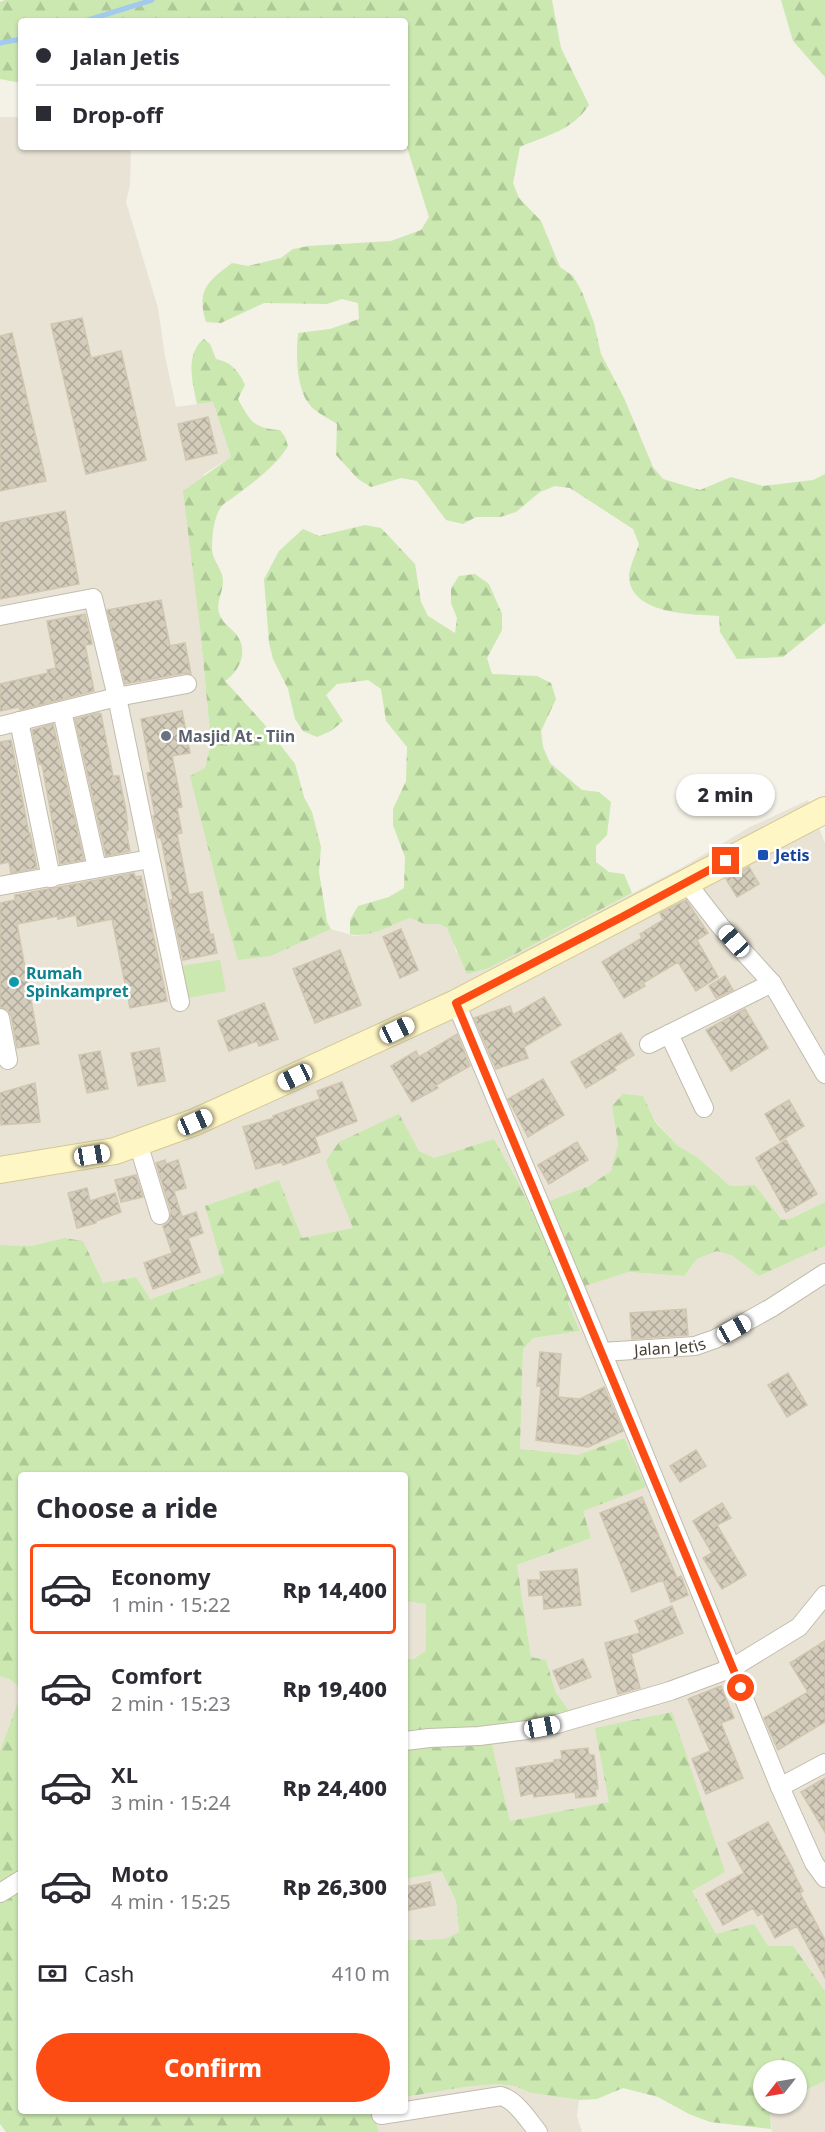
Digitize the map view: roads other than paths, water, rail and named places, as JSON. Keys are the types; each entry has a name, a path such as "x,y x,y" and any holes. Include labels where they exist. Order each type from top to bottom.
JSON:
{"main road":[{"path":"0,1170 115,1151 195,1122 456,1003 825,810"}],"street":[{"path":"0,616 93,598 117,697 180,1002"},
{"path":"0,726 117,697 187,684"},
{"path":"62,711 97,868"},
{"path":"19,721 51,878"},
{"path":"0,886 150,859"},
{"path":"686,882 721,927 772,983 824,1068"},
{"path":"649,1044 772,983"},
{"path":"456,1003 780,1787 814,1863 825,1878"},
{"path":"0,1018 9,1060"},
{"path":"669,1034 704,1108"},
{"path":"138,1143 160,1215"},
{"name":"Jalan Jetis","path":"602,1352 695,1346 715,1339 771,1308 825,1273"},
{"path":"408,1741 479,1736 557,1724 670,1691 732,1668 799,1627 825,1596"},
{"path":"780,1787 825,1763"},
{"path":"0,1893 18,1882"},
{"path":"408,2111 501,2096 517,2106 538,2132"},
{"path":"381,2115 387,2114"}],"waterway":[{"path":"95,18 152,0"},
{"path":"0,43 18,40"}],"place":[{"name":"Masjid At - Tiin","path":"166,736"},
{"name":"Jetis","path":"763,855"},
{"name":"Rumah Spinkampret","path":"14,982"}]}
